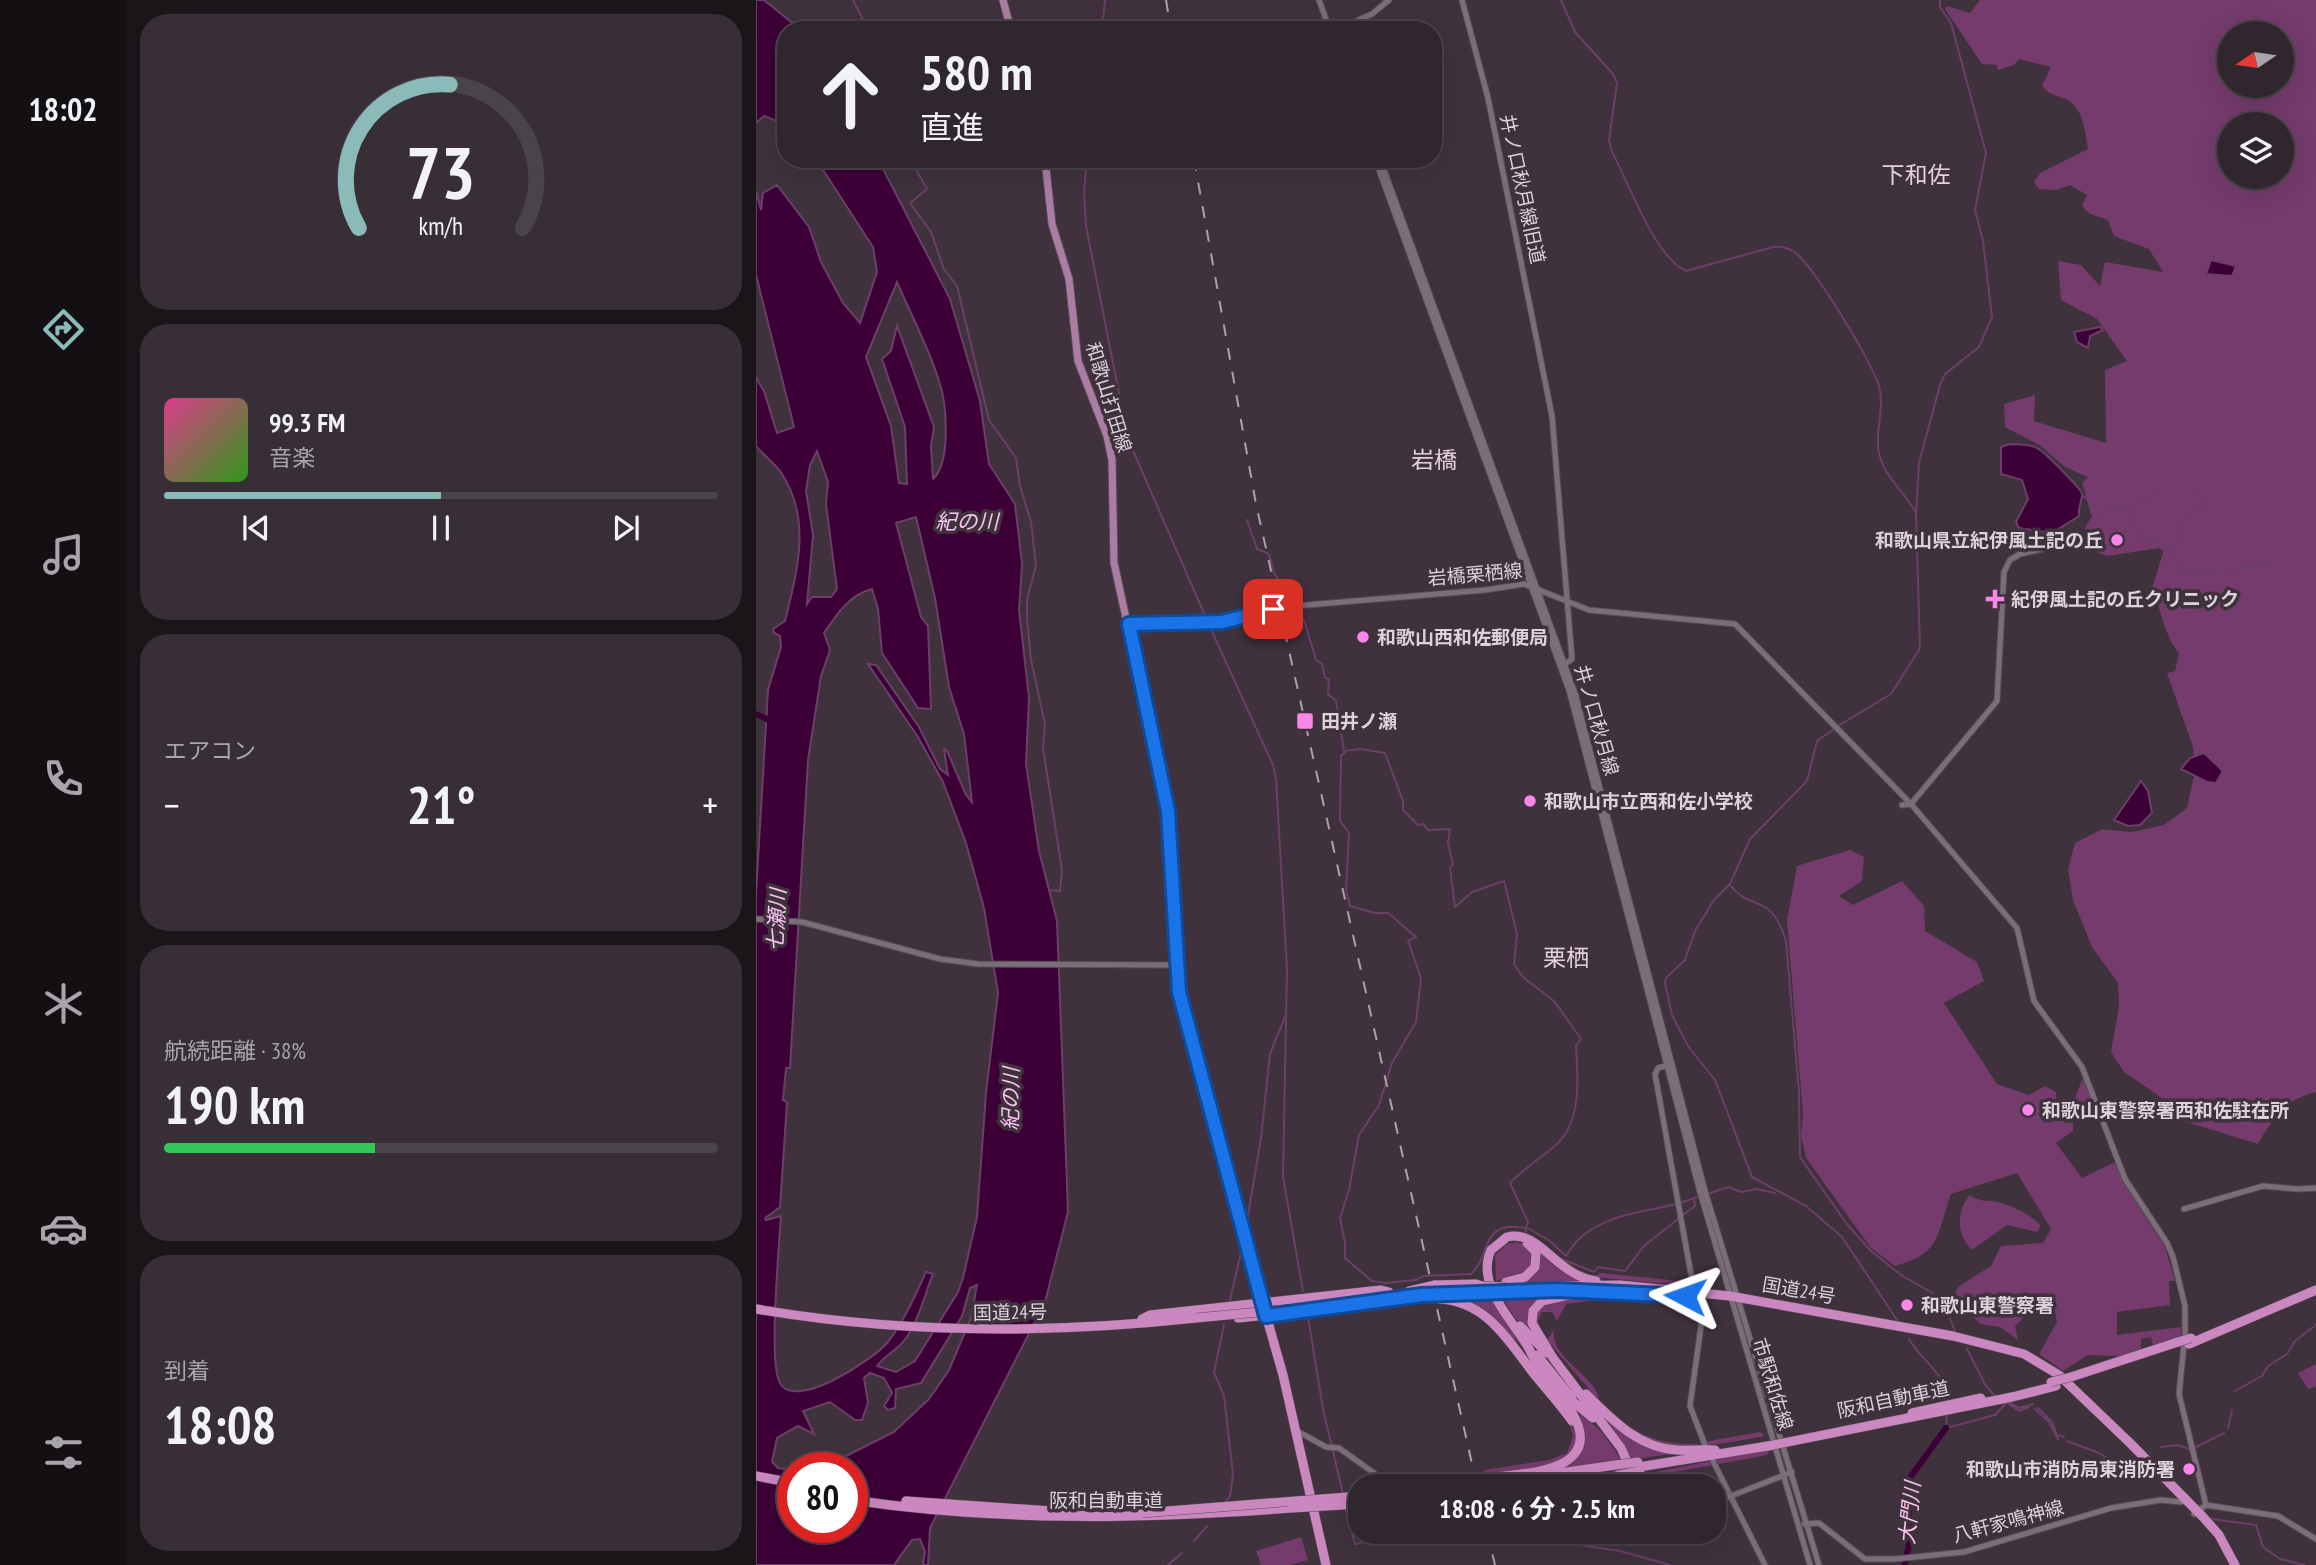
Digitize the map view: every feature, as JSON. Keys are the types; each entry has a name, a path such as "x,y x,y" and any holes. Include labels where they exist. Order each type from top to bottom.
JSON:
{"highway":[{"path":"1541,1370 1497,1300 1487,1270 1491,1250 1504,1238 1517,1235 1527,1237 1573,1275 1620,1285"},
{"path":"1506,1287 1534,1269 1536,1254 1528,1243 1514,1240 1503,1244 1493,1255 1492,1270 1508,1310 1602,1410"},
{"name":"阪和自動車道","path":"2266,1310 2316,1284"},
{"name":"国道24号","path":"756,1303 850,1317 939,1324 1065,1326 1486,1288 1620,1285 1697,1294 1967,1339 2024,1354 2049,1368 2080,1394 2183,1500 2199,1510 2219,1535 2235,1565"},
{"name":"国道24号","path":"1506,1287 1697,1294"},
{"path":"1196,1316 1218,1307 1262,1301 1321,1294 1381,1290 1389,1292"},
{"name":"国道24号","path":"756,1309 922,1328 1132,1325 1389,1292 1409,1290 1433,1293"},
{"name":"阪和自動車道","path":"1575,1474 1688,1460 2011,1395 2074,1379 2190,1341 2316,1290"},
{"path":"1587,1291 1547,1299 1537,1305 1532,1323 1540,1343 1624,1452 1629,1474"},
{"path":"1196,1316 1222,1320 1266,1316 1415,1300 1433,1293 1476,1308 1541,1370 1574,1416 1579,1441 1573,1455 1558,1465 1525,1474"},
{"path":"1371,1304 1380,1298"},
{"path":"1262,1301 1297,1431 1326,1565"},
{"path":"1519,1333 1616,1447 1628,1474"},
{"path":"1510,1340 1570,1418 1579,1441"},
{"path":"1540,1343 1602,1410 1625,1430 1656,1446 1678,1451 1715,1450"},
{"path":"1570,1377 1591,1409"},
{"path":"1557,1389 1581,1407"},
{"name":"阪和自動車道","path":"1639,1467 1715,1450 1767,1444"},
{"path":"1608,1474 1618,1470"},
{"path":"756,1476 777,1480"},
{"path":"756,1482 777,1486"},
{"name":"阪和自動車道","path":"868,1496 937,1505 1064,1515"},
{"name":"阪和自動車道","path":"1143,1515 1348,1497"},
{"name":"阪和自動車道","path":"868,1502 936,1511 1064,1515 1143,1515 1348,1504"},
{"name":"国道24号","path":"2199,1510 2229,1565"}],"main road":[{"path":"1003,0 1009,21"},
{"path":"1319,0 1327,21"},
{"path":"1357,21 1372,14 1389,0"},
{"name":"井ノ口秋月線旧道","path":"1462,0 1488,98 1546,386 1555,453 1572,659 1565,664"},
{"name":"和歌山打田線","path":"1046,168 1052,224 1069,279 1078,361 1107,436 1112,460 1114,563 1168,811 1173,965 1189,1035 1262,1301"},
{"name":"井ノ口秋月線","path":"1381,168 1533,585 1579,723 1669,1065 1735,1300"},
{"path":"1902,805 1910,804 1997,701 2004,572 2010,560 2020,554 2099,536"},
{"name":"岩橋栗栖線","path":"1129,624 1208,623 1283,607 1533,585 1589,610 1735,624 1910,804"},
{"name":"井ノ口秋月線","path":"1533,585 1565,664 1669,1065"},
{"path":"1910,804 2017,928 2034,1001 2082,1067 2125,1180 2171,1251 2185,1306 2179,1394 2199,1510 2278,1516 2316,1539"},
{"path":"756,919 822,926 927,956 968,963 1004,966 1173,965"},
{"path":"1669,1065 1658,1069 1655,1074 1697,1294 1701,1326 1690,1406 1705,1445"},
{"path":"2184,1209 2263,1186 2316,1188"},
{"name":"市駅和佐線","path":"1735,1300 1792,1472"},
{"name":"市駅和佐線","path":"1735,1300 1784,1475"},
{"path":"1297,1431 1331,1448 1339,1448 1375,1474"},
{"path":"1713,1461 1765,1565"},
{"path":"1726,1497 1792,1472 1819,1565"},
{"path":"1784,1475 1810,1565"},
{"name":"八軒家鳴神線","path":"1798,1525 1819,1523 1865,1559 1898,1558 1964,1552 2111,1508 2161,1500 2183,1500"}],"shaded area":[{"path":"1980,0 2316,0 2316,1092 2296,1099 2281,1111 2258,1144 2187,1122 2159,1096 2124,1072 2111,1052 2119,1007 2118,983 2092,947 2073,900 2068,869 2075,843 2102,829 2132,832 2164,825 2187,808 2195,771 2193,747 2167,673 2175,671 2179,653 2167,633 2152,589 2163,552 2160,548 2107,556 2090,549 2085,528 2092,516 2082,483 2088,477 2065,467 2041,446 2005,427 2004,404 2035,395 2034,421 2106,443 2105,370 2127,361 2097,319 2061,300 2058,261 2081,265 2100,286 2105,262 2163,272 2149,249 2114,236 2108,220 2090,214 2085,209 2082,205 2087,195 2070,185 2056,190 2039,189 2034,182 2040,173 2088,149 2077,108 2042,86 2051,67 2019,59 2014,65 1998,70 1997,65 1982,64 1945,9 1947,6 1970,13"},
{"path":"1850,850 1864,857 1862,881 1839,896 1853,905 1902,881 1924,906 1925,931 1977,962 1984,981 1944,1003 1997,1084 2029,1095 2045,1086 2056,1092 2057,1108 2074,1100 2083,1078 2096,1113 2073,1121 2073,1131 2056,1143 2082,1178 2115,1162 2122,1180 2165,1247 2175,1281 2169,1281 2170,1305 2117,1312 2117,1335 2181,1327 2181,1338 2153,1346 2151,1337 2141,1339 2141,1349 2119,1356 2088,1355 2063,1371 2039,1354 2057,1322 2054,1305 2032,1303 2033,1309 2015,1326 2018,1340 2000,1327 1980,1324 1954,1295 1959,1286 1991,1266 2001,1246 2043,1243 2051,1229 2017,1173 1951,1194 1939,1232 1929,1249 1910,1261 1895,1266 1871,1248 1806,1158 1801,1135 1803,1114 1787,920 1797,866"},
{"path":"1970,1195 2015,1208 2041,1226 2037,1232 2007,1225 1972,1250 1963,1237 1960,1223 1962,1209"},
{"path":"1517,1242 1529,1247 1534,1260 1528,1272 1496,1281 1495,1255 1507,1244"},
{"path":"1537,1246 1568,1274 1601,1282 1512,1283 1530,1276"},
{"path":"1601,1273 1690,1282 1690,1286 1593,1277"},
{"path":"1562,1293 1547,1296 1529,1325 1533,1337 1514,1317 1501,1295"},
{"path":"1493,1295 1523,1347 1489,1317 1448,1297"},
{"path":"1599,1296 1596,1300 1566,1304 1557,1321 1552,1312 1542,1312 1536,1325 1539,1306 1564,1298"},
{"path":"1554,1330 1559,1350 1591,1384 1599,1401 1547,1340"},
{"path":"2316,1364 2316,1386 2308,1389 2298,1373"},
{"path":"1591,1403 1627,1433 1684,1452 1630,1460"},
{"path":"1604,1404 1633,1429 1666,1442 1704,1445 1709,1441 1760,1432 1765,1436 1698,1446 1656,1443 1618,1424 1601,1406"},
{"path":"1580,1413 1602,1432 1622,1461 1541,1472 1570,1462 1582,1425"},
{"path":"1569,1423 1575,1431 1577,1443 1568,1457 1537,1468 1483,1474 1484,1470 1549,1460 1567,1453 1573,1436"},
{"path":"1769,1449 1767,1455 1718,1464 1715,1461 1713,1465 1664,1474 1646,1474"},
{"path":"1301,1537 1308,1560 1290,1565 1261,1565 1256,1551"}],"water":[{"path":"756,0 764,0 790,21 777,21 777,121 764,116 756,123"},
{"name":"紀の川","path":"822,168 883,168 950,299 980,401 989,464 1015,504 1022,564 1019,610 1029,698 1026,764 1039,851 1057,921 1068,1212 1045,1302 930,1528 928,1565 923,1565 925,1552 920,1539 912,1540 894,1565 756,1565 756,894 768,690 781,647 780,636 774,633 773,629 785,621 797,565 799,528 797,510 782,474 756,446 756,378 764,391 777,433 794,427 756,275 756,191 761,210 763,193 777,185 809,227 821,262 843,303 860,323 877,272 873,247","holes":["897,282 930,356 942,391 946,433 943,460 933,479 931,446 934,427 897,326 891,351 882,359 905,427 907,484 899,483 891,426 866,357","817,451 828,482 826,504 837,589 831,597 812,597 807,604 813,535 806,491 810,465","916,517 935,598 949,687 964,734 972,802 966,795 947,751 944,749 948,775 940,769 919,727 876,665 868,664 918,737 943,782 966,843 984,908 998,993 986,1093 977,1217 958,1292 915,1361 896,1372 877,1366 910,1332 933,1274 926,1272 899,1326 880,1350 851,1371 816,1388 800,1391 787,1389 779,1381 775,1349 781,1216 766,1220 765,1218 780,1207 787,1102 783,1100 786,1068 790,1068 808,760 821,676 830,650 824,633 844,606 857,595 872,589 878,609 882,653 918,708 931,709 928,626 921,617 896,523","977,1285 971,1318 949,1370 929,1399 894,1432 854,1452 868,1452 868,1543 777,1543 777,1467 772,1462 777,1438 798,1426 814,1434 803,1411 830,1402 855,1420 862,1420 868,1403 864,1378 870,1373 884,1378 892,1393 884,1406 888,1410 895,1408 896,1389 921,1383 962,1316 970,1288"]},
{"path":"2211,260 2236,266 2232,276 2206,274"},
{"path":"2100,327 2103,330 2090,336 2088,348 2077,342 2074,332"},
{"path":"2010,444 2037,448 2062,470 2082,494 2079,516 2052,533 2019,528 2016,522 2028,499 2022,480 2001,474 2001,447"},
{"path":"2204,753 2223,771 2216,783 2207,782 2181,769 2190,758"},
{"path":"2141,781 2148,791 2152,813 2140,825 2128,826 2114,820"}],"waterway":[{"path":"853,0 865,21"},
{"path":"1103,21 1105,0"},
{"path":"1561,0 1575,32 1613,74 1617,83 1609,140 1612,152 1643,218 1663,250 1674,263 1686,271 1776,247 1793,251 1802,260 1841,314 1874,374 1881,395 1878,442 1881,460 1916,513"},
{"path":"1838,726 1891,694 1920,648 1916,514 1919,463 1945,374 1979,347 1992,317 1983,241 1975,210 1986,153 1951,23 1940,7 1940,0"},
{"path":"915,168 927,189 910,203 931,232 944,269 957,286 989,420 1016,458 1020,486 1031,522 1036,566 1027,599 1027,618 1031,660 1045,724 1043,748 1062,870 1060,891 1050,890"},
{"path":"1086,168 1084,193 1086,226 1128,439 1207,620"},
{"path":"2097,514 2137,503 2158,491"},
{"path":"2182,524 2203,504 2197,492"},
{"path":"2082,495 2088,500 2092,514"},
{"path":"2132,515 2141,543 2160,540"},
{"path":"1247,520 1257,549 1269,554 1274,573 1293,604"},
{"path":"2181,532 2172,553 2179,572 2222,572"},
{"path":"2227,571 2271,561"},
{"path":"1295,609 1304,620 1316,660 1322,664 1325,678 1329,679 1328,694 1336,701 1344,751 1360,749 1385,753 1403,801 1403,810 1418,825 1423,824 1428,830 1450,829 1448,843 1453,865 1450,867 1455,907 1472,892 1504,881 1517,934 1514,964 1523,977 1555,1002 1581,1039 1576,1046 1576,1098 1570,1124 1556,1145 1510,1183 1528,1222 1526,1227 1550,1241 1566,1256 1579,1239 1606,1222 1697,1197"},
{"path":"1209,625 1273,765 1276,779 1287,969 1283,1177 1303,1291"},
{"name":"七瀬川","path":"756,714 773,722"},
{"path":"1834,729 1817,741 1807,781 1750,839 1730,884 1714,900 1695,931 1685,960 1666,978 1665,983 1672,1015 1688,1046 1715,1080 1752,1177 1806,1206 1842,1237 1897,1320"},
{"path":"1345,752 1341,756 1340,821 1349,833 1346,891 1350,906 1375,913 1388,913 1416,937 1408,941 1421,978 1416,1022 1392,1063 1379,1105 1359,1135 1349,1190 1340,1218 1345,1258 1372,1281 1385,1283 1415,1280 1424,1276 1471,1274 1493,1234 1510,1227 1525,1228"},
{"path":"1730,885 1745,898 1767,908 1780,925 1786,941 1799,1091 1800,1157 1846,1223 1871,1251 1901,1275 1943,1299 1955,1332"},
{"path":"1246,1227 1261,1138 1270,1054 1286,1014"},
{"path":"1710,1193 1729,1187 1741,1192 1756,1189 1775,1193"},
{"path":"1683,1215 1695,1206 1694,1199"},
{"path":"1559,1258 1594,1272 1598,1267 1625,1271 1644,1246 1678,1219"},
{"path":"1526,1230 1526,1233 1553,1252"},
{"path":"1230,1300 1243,1244"},
{"path":"1308,1317 1323,1409 1343,1494"},
{"path":"1224,1325 1214,1372 1224,1396 1233,1474 1230,1496 1224,1504"},
{"path":"2235,1391 2262,1376 2268,1366 2287,1354 2295,1341 2313,1327"},
{"path":"1909,1339 1945,1385 1948,1402"},
{"path":"1967,1349 1986,1386 1995,1396"},
{"path":"2006,1402 2019,1411 2029,1407"},
{"path":"2008,1402 2019,1408 2033,1404"},
{"path":"1947,1414 1946,1428 1995,1415 2006,1403"},
{"path":"2038,1408 2052,1422 2057,1435 2064,1437"},
{"path":"2035,1409 2049,1422 2058,1439"},
{"path":"2228,1428 2232,1410"},
{"name":"大門川","path":"1905,1565 1909,1543 1909,1479 1946,1428"},
{"path":"2196,1447 2224,1433"},
{"path":"2067,1441 2099,1453 2142,1479"},
{"path":"2161,1447 2178,1445 2189,1449"},
{"path":"1346,1510 1348,1518"},
{"path":"2212,1519 2256,1525 2263,1547 2280,1559 2305,1565"},
{"path":"1194,1541 1207,1526"},
{"path":"1572,1544 1620,1551 1670,1565"},
{"path":"1168,1565 1182,1553"}],"railway":[{"path":"1166,0 1170,21"},
{"path":"1196,168 1256,504 1474,1474"},
{"path":"1490,1544 1495,1565"}],"place":[{"name":"和歌山県立紀伊風土記の丘","path":"2117,540"},
{"name":"紀伊風土記の丘クリニック","path":"1995,599"},
{"name":"和歌山西和佐郵便局","path":"1363,637"},
{"name":"田井ノ瀬","path":"1305,721"},
{"name":"和歌山市立西和佐小学校","path":"1530,801"},
{"name":"和歌山東警察署西和佐駐在所","path":"2028,1110"},
{"name":"和歌山東警察署","path":"1907,1305"},
{"name":"和歌山市消防局東消防署","path":"2189,1469"}],"district":[{"name":"下和佐","path":"1916,175"},
{"name":"岩橋","path":"1434,460"},
{"name":"栗栖","path":"1566,958"}],"route":[{"path":"1273,609 1222,622 1129,624 1168,811 1172,916 1179,992 1266,1316 1371,1304 1380,1298 1422,1295 1557,1290 1685,1296"}]}
